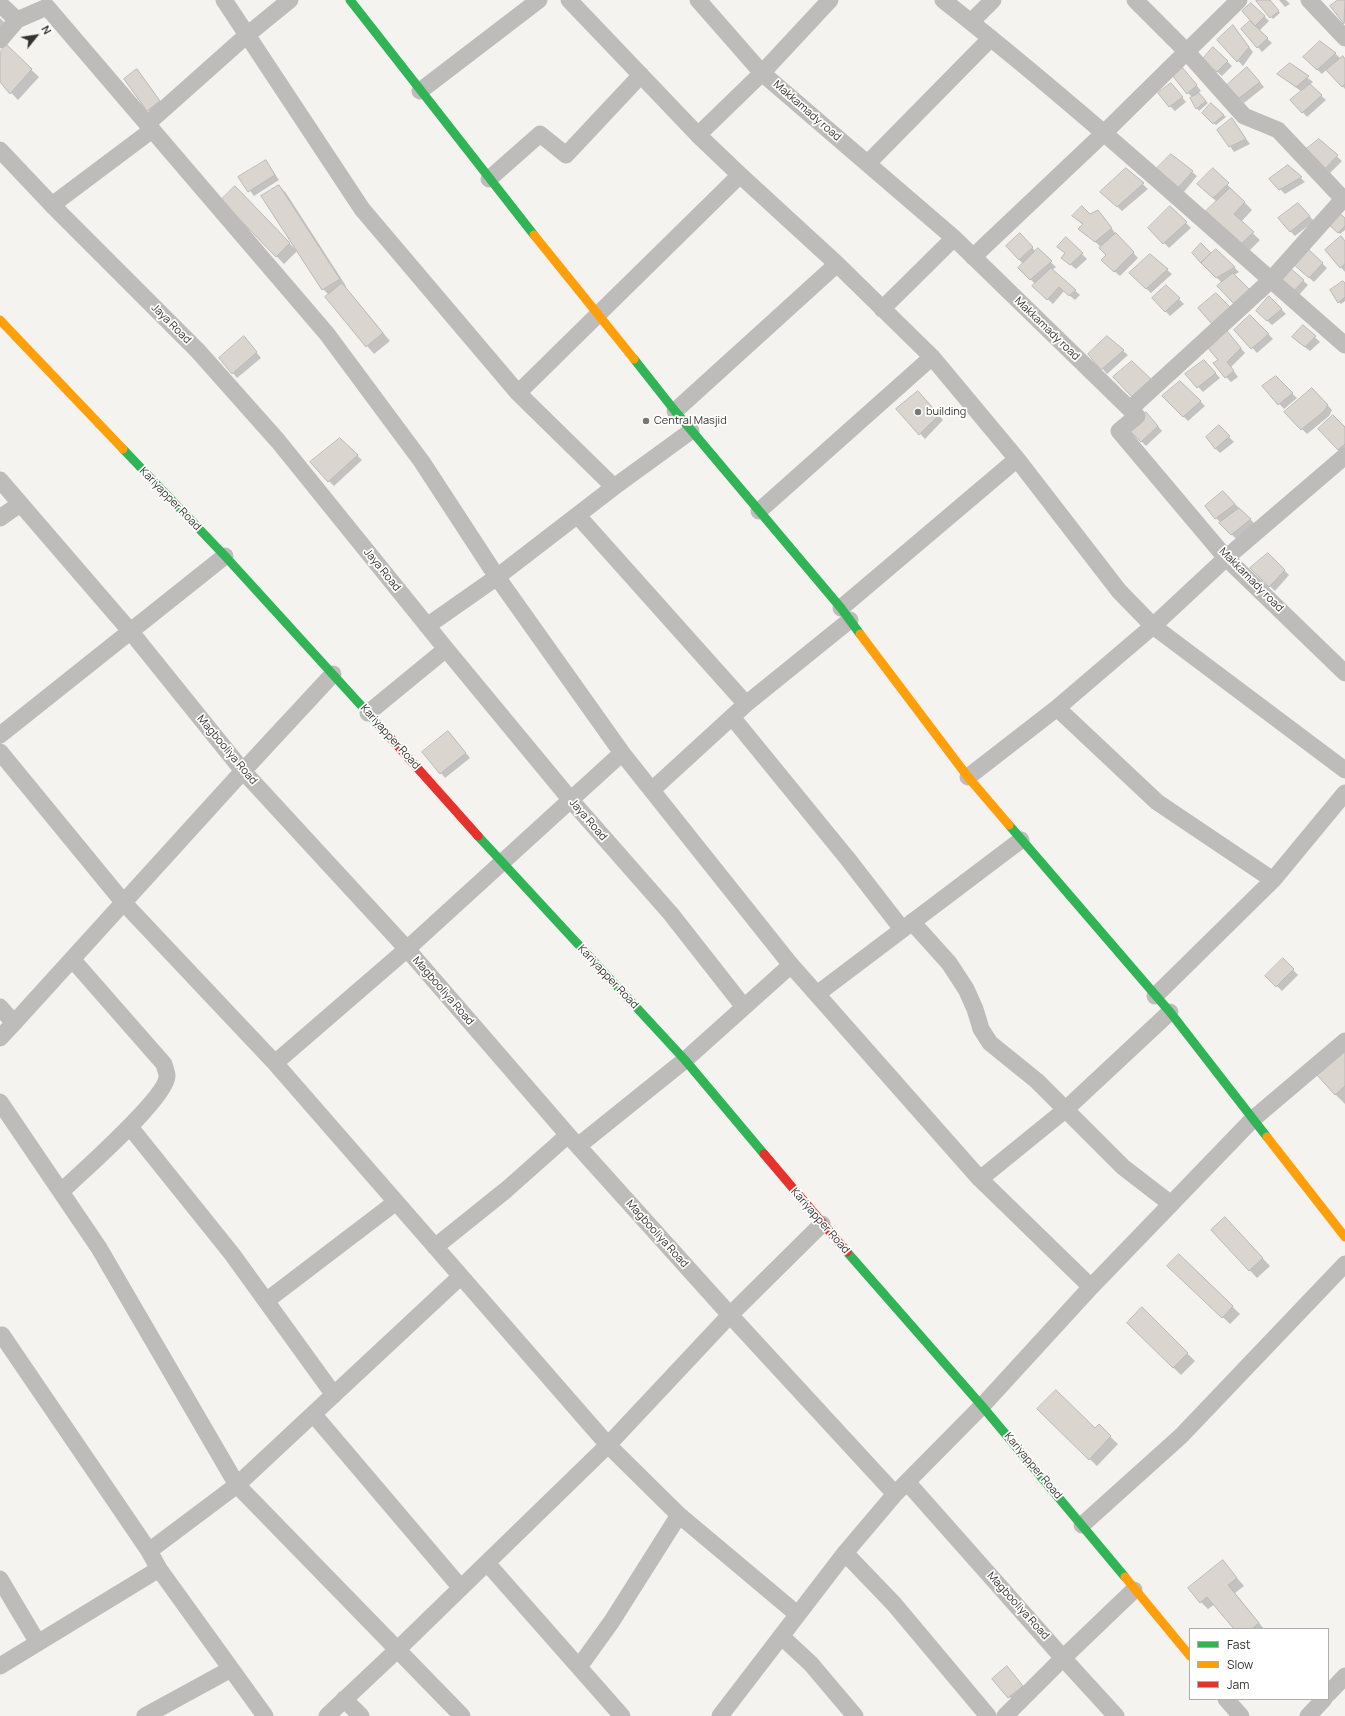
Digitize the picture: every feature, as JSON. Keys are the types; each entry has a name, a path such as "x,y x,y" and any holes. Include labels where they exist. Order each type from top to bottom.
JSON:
{"street":[{"path":"224,0 362,209 518,393 614,486"},
{"path":"52,205 150,127 247,34 290,0"},
{"path":"350,0 489,179 674,411 846,614 968,777 1170,1012 1345,1237"},
{"path":"420,91 539,0"},
{"path":"569,0 698,135 837,264 932,357 1017,459 1119,591 1153,626 1345,770"},
{"name":"Makkamady road","path":"698,0 762,72 954,238 1137,416 1119,431 1226,558 1345,673"},
{"path":"698,135 762,72 830,0"},
{"path":"943,0 991,38 1104,134 1345,345"},
{"path":"970,22 993,0"},
{"path":"1130,409 1271,280 1344,199 1278,130 1244,116 1186,51 1135,0"},
{"path":"973,257 1104,134 1239,0"},
{"path":"1309,0 1345,38"},
{"path":"0,4 18,20"},
{"path":"0,40 18,20 51,4 150,127 327,334 422,462 498,577 622,753 791,965 980,1180 1091,1287"},
{"path":"868,164 991,38"},
{"path":"489,179 540,134 566,155 641,75"},
{"name":"Jaya Road","path":"0,150 52,205 204,357 278,441 446,649 570,799 671,914 744,1007"},
{"path":"518,393 740,175"},
{"path":"882,309 954,238"},
{"path":"674,411 837,264"},
{"name":"Kariyapper Road","path":"0,320 225,556 501,862 685,1060 822,1224 982,1406 1189,1655"},
{"path":"759,511 932,357"},
{"path":"428,626 498,577 578,516 614,486 691,431"},
{"path":"968,777 1058,708 1153,626 1226,558 1345,456"},
{"path":"652,790 1017,459"},
{"name":"Magbooliya Road","path":"0,480 131,632 243,771 407,949 573,1141 730,1315 895,1494"},
{"path":"0,518 20,504"},
{"path":"578,516 746,704"},
{"path":"0,735 225,556"},
{"path":"368,713 446,649"},
{"path":"0,1038 333,674"},
{"path":"1058,708 1157,802 1273,880"},
{"path":"732,717 847,858 907,926 949,963 966,988 975,1009 981,1029 990,1043 1037,1081 1123,1166 1171,1204"},
{"path":"0,752 124,903 275,1063 608,1446 679,1515 797,1614"},
{"path":"275,1063 407,949 622,753"},
{"path":"1155,996 1273,880 1345,793"},
{"path":"817,994 1021,840"},
{"path":"61,1192 130,1127 163,1088 167,1077 164,1064 72,959"},
{"path":"435,1247 506,1190 685,1060 791,965"},
{"path":"0,1007 14,1023"},
{"path":"980,1180 1065,1110 1170,1012"},
{"path":"720,1716 845,1553 906,1482 982,1406 1091,1287 1253,1119 1345,1041"},
{"path":"0,1102 99,1248 237,1485 462,1716"},
{"path":"130,1127 232,1254 334,1395"},
{"path":"266,1302 396,1202"},
{"path":"327,1716 608,1446 730,1315 822,1224"},
{"path":"1082,1525 1181,1436 1345,1264"},
{"path":"149,1551 237,1485 314,1415 460,1277"},
{"path":"1,1334 149,1551 159,1569 265,1716"},
{"path":"314,1415 461,1588"},
{"name":"Magbooliya Road","path":"906,1482 1116,1716"},
{"path":"579,1667 612,1621 679,1515"},
{"path":"845,1553 894,1604 988,1716"},
{"path":"487,1563 622,1716"},
{"path":"0,1666 159,1569"},
{"path":"0,1579 38,1642"},
{"path":"1005,1716 1134,1590"},
{"path":"781,1636 811,1664 855,1716"},
{"path":"145,1716 231,1669"},
{"path":"1329,1693 1345,1676"},
{"path":"344,1699 361,1716"},
{"path":"1227,1700 1241,1716"},
{"path":"1308,1716 1323,1700"}],"building":[{"path":"1270,0 1279,11 1270,18 1256,1"},
{"path":"1338,0 1345,0 1344,24 1330,6"},
{"path":"1251,3 1265,16 1255,26 1242,11"},
{"path":"1250,21 1268,38 1257,48 1241,29"},
{"path":"1233,25 1249,47 1237,62 1217,40"},
{"path":"1320,41 1336,53 1317,70 1303,57"},
{"path":"7,45 32,69 10,94 0,82 0,52"},
{"path":"1213,47 1228,61 1217,72 1202,60"},
{"path":"1343,56 1345,59 1345,84 1342,87 1326,70"},
{"path":"1290,63 1309,76 1296,87 1277,74"},
{"path":"1181,66 1197,85 1187,94 1172,75"},
{"path":"1247,67 1260,82 1238,99 1227,85"},
{"path":"137,69 160,101 147,111 124,79"},
{"path":"1171,83 1183,97 1169,107 1158,93"},
{"path":"1310,84 1322,95 1302,113 1290,100"},
{"path":"1199,93 1206,101 1196,109 1190,98"},
{"path":"1211,103 1224,115 1213,124 1202,113"},
{"path":"1232,118 1246,139 1229,147 1217,130"},
{"path":"1319,139 1338,155 1323,171 1305,150"},
{"path":"1171,154 1193,171 1177,189 1155,170"},
{"path":"266,160 275,175 248,192 238,177"},
{"path":"1288,165 1302,177 1279,190 1269,179"},
{"path":"1126,168 1144,183 1117,207 1100,192"},
{"path":"1213,168 1229,183 1213,198 1197,184"},
{"path":"279,185 340,279 322,290 261,196"},
{"path":"235,186 290,243 276,257 221,200"},
{"path":"1230,188 1245,202 1234,214 1254,232 1240,245 1206,211"},
{"path":"1298,203 1310,216 1290,232 1278,218"},
{"path":"1082,206 1090,214 1098,210 1112,228 1095,242 1078,229 1083,224 1072,216"},
{"path":"1170,206 1187,222 1163,244 1148,228"},
{"path":"1338,212 1345,218 1345,226 1338,233 1327,223"},
{"path":"1020,233 1033,247 1019,260 1006,246"},
{"path":"1116,233 1134,252 1114,272 1101,260 1106,255 1099,248"},
{"path":"1341,236 1345,241 1345,264 1340,268 1325,250"},
{"path":"1066,237 1083,253 1070,265 1061,258 1065,253 1057,247"},
{"path":"1201,243 1211,253 1201,263 1192,253"},
{"path":"1038,248 1052,261 1030,280 1018,268"},
{"path":"1307,248 1323,263 1309,278 1292,263"},
{"path":"1216,249 1235,267 1216,278 1201,263"},
{"path":"1150,254 1168,269 1146,289 1129,273"},
{"path":"1051,268 1076,290 1069,296 1059,287 1047,300 1032,286"},
{"path":"1290,268 1304,280 1293,292 1280,278"},
{"path":"1233,273 1251,291 1235,305 1217,286"},
{"path":"1343,281 1345,283 1345,297 1338,303 1330,290"},
{"path":"342,283 383,333 366,347 325,297"},
{"path":"1166,285 1180,298 1165,312 1152,298"},
{"path":"1216,293 1231,308 1212,324 1198,308"},
{"path":"1269,296 1282,309 1267,321 1256,311"},
{"path":"1250,315 1269,334 1251,349 1234,330"},
{"path":"1303,325 1316,336 1305,347 1292,337"},
{"path":"1227,331 1241,348 1227,362 1234,371 1225,378 1213,363 1218,360 1208,348"},
{"path":"244,336 257,352 232,374 219,358"},
{"path":"1107,336 1124,350 1101,370 1088,354"},
{"path":"1204,360 1216,373 1197,388 1185,374"},
{"path":"1132,361 1153,381 1133,398 1113,377"},
{"path":"1276,376 1293,393 1278,405 1262,386"},
{"path":"1180,381 1201,401 1183,417 1162,396"},
{"path":"1312,388 1328,405 1324,411 1301,430 1284,412"},
{"name":"building","path":"918,391 939,415 919,435 896,409"},
{"path":"1146,412 1158,426 1141,442 1129,430"},
{"path":"1333,415 1345,427 1345,444 1338,450 1318,429"},
{"path":"1219,425 1230,436 1215,449 1206,437"},
{"path":"340,438 358,455 328,482 310,462"},
{"path":"1223,491 1235,504 1215,519 1205,506"},
{"path":"1239,508 1251,519 1231,535 1219,523"},
{"path":"1268,553 1285,570 1269,587 1250,568"},
{"path":"448,731 466,753 440,774 422,752"},
{"path":"1283,958 1294,969 1276,987 1265,976"},
{"path":"1345,1051 1345,1086 1335,1095 1317,1075"},
{"path":"1225,1217 1263,1258 1249,1271 1211,1230"},
{"path":"1179,1254 1233,1306 1222,1318 1167,1266"},
{"path":"1142,1307 1188,1353 1173,1368 1127,1323"},
{"path":"1056,1390 1095,1428 1099,1424 1111,1436 1089,1460 1037,1409"},
{"path":"1223,1560 1237,1578 1228,1585 1259,1623 1253,1628 1233,1628 1207,1597 1200,1603 1188,1588"},
{"path":"1007,1666 1023,1686 1008,1698 992,1679"}],"traffic: fast":[{"path":"350,0 534,235"},
{"path":"634,359 675,411 841,608 860,634"},
{"path":"123,449 225,556 388,735"},
{"path":"1009,825 1170,1012 1267,1137"},
{"path":"478,836 685,1060 764,1154"},
{"path":"847,1252 982,1406 1125,1577"}],"traffic: slow":[{"path":"534,235 634,359"},
{"path":"0,320 123,449"},
{"path":"860,634 968,777 1009,825"},
{"path":"1267,1137 1345,1237"},
{"path":"1125,1577 1189,1655"}],"traffic: jam":[{"path":"388,735 478,836"},
{"path":"764,1154 847,1252"}],"place":[{"name":"building","path":"918,412"},
{"name":"Central Masjid","path":"646,421"}]}
